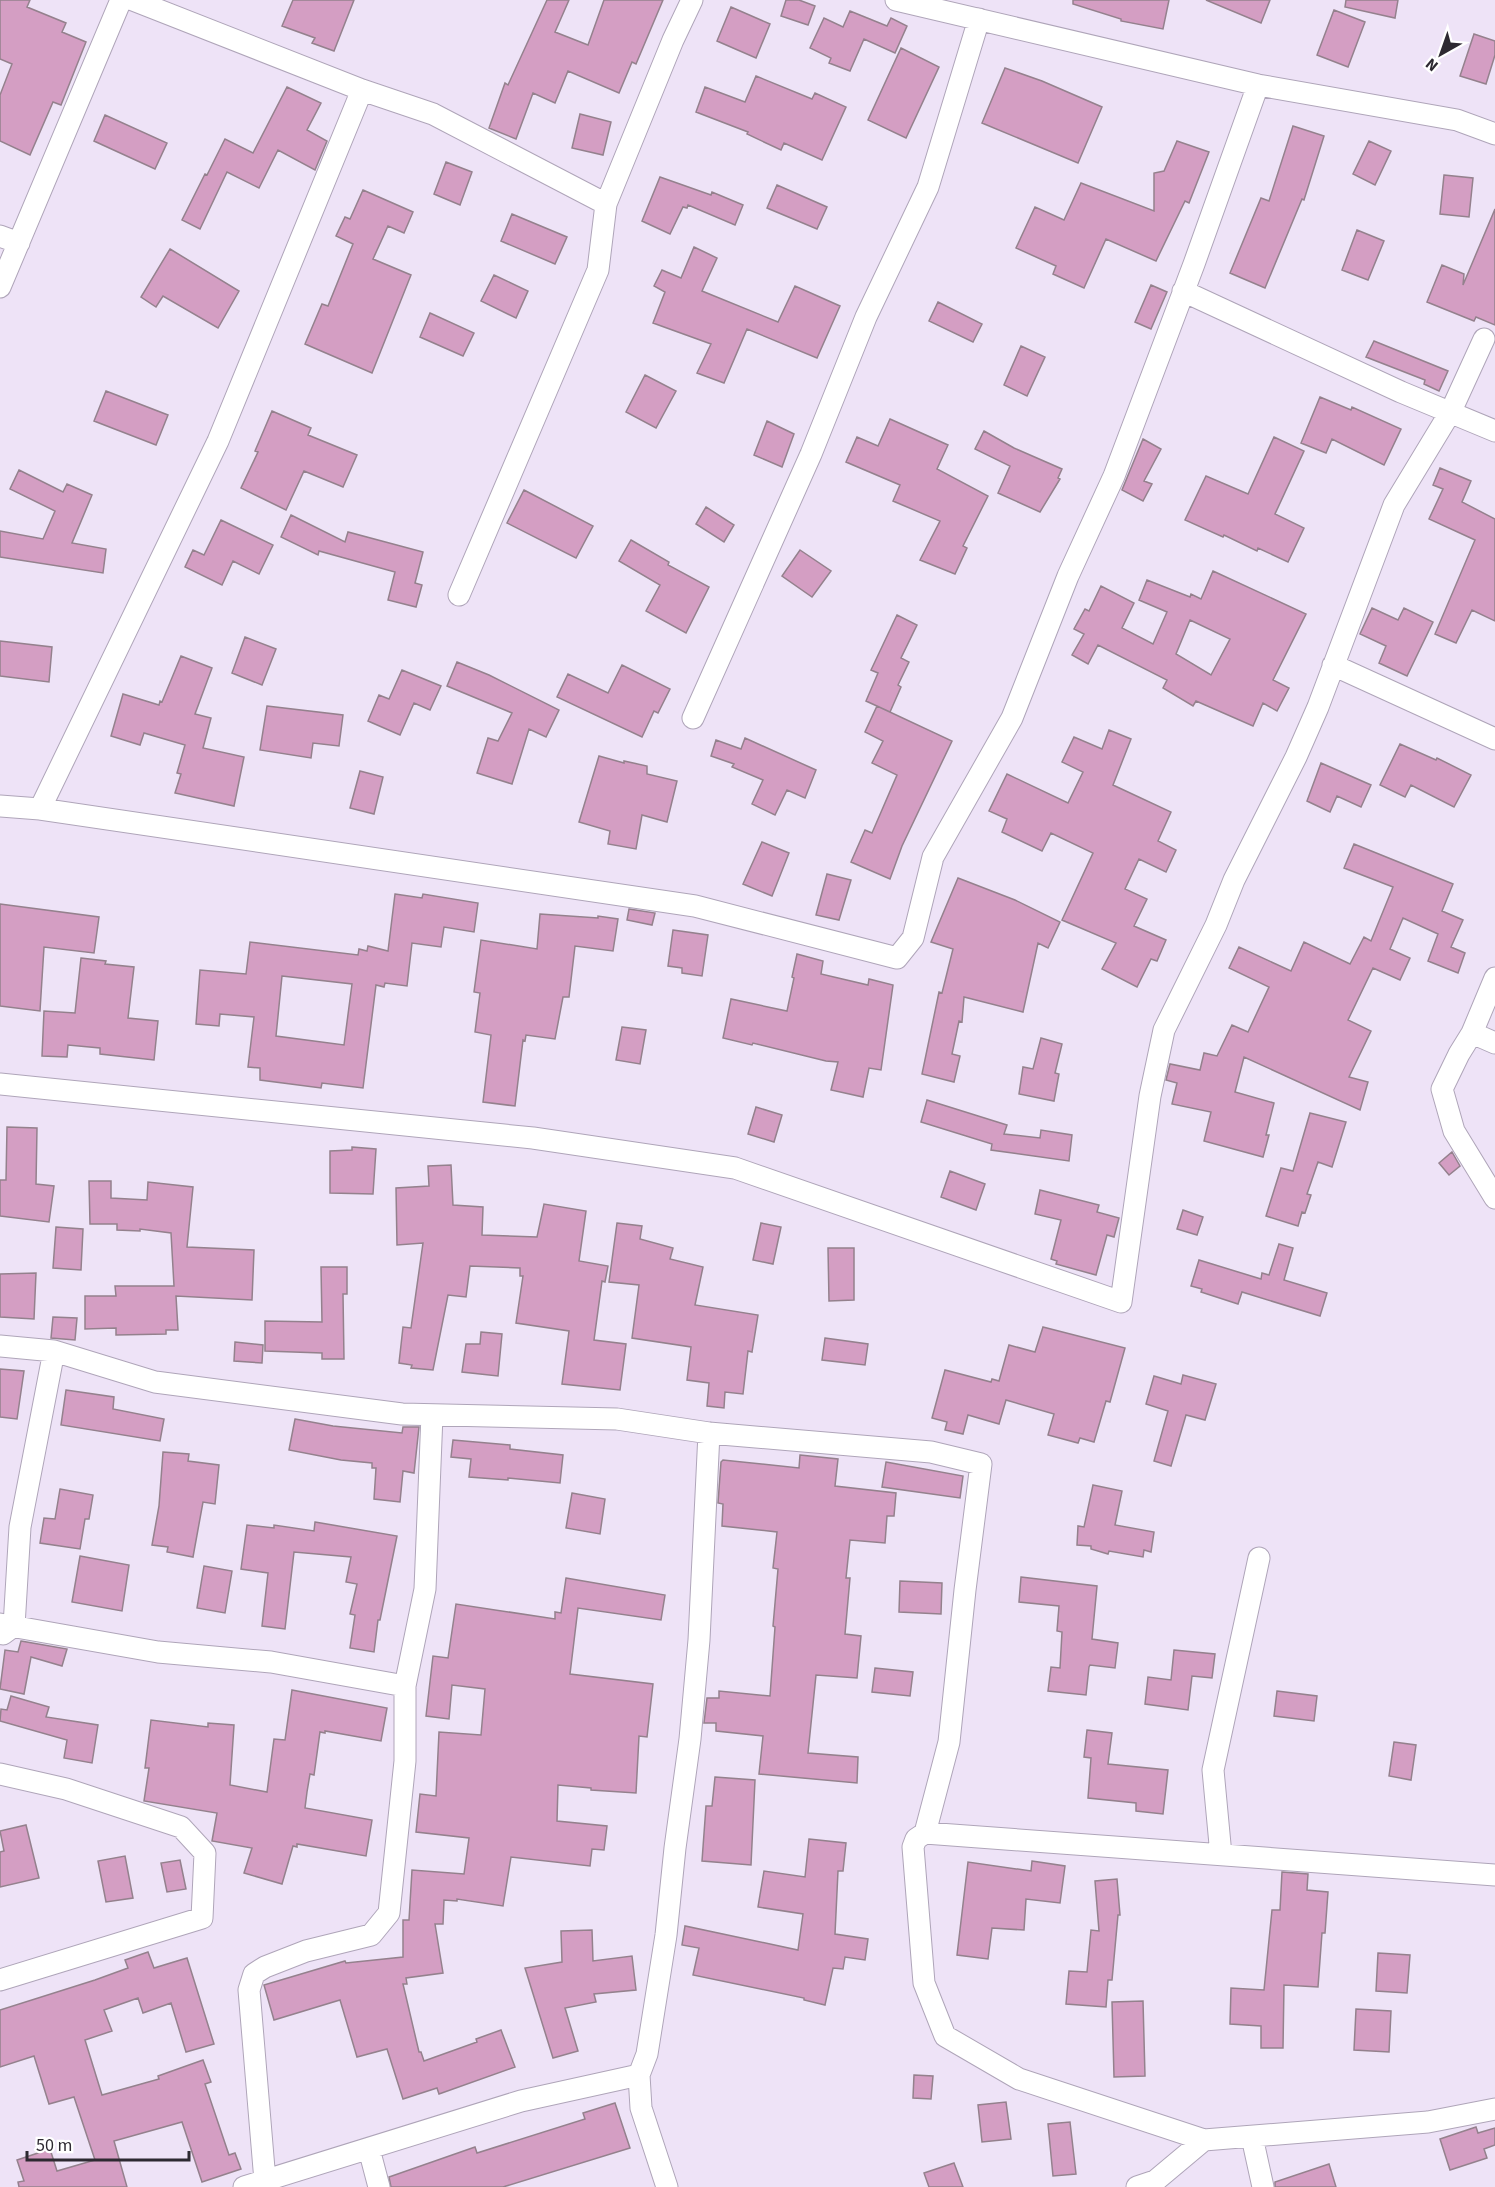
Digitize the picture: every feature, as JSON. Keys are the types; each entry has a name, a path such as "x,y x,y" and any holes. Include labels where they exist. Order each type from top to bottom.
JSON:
{"street":[{"path":"0,287 9,239 121,0"},
{"path":"133,0 362,90 433,114 606,204"},
{"path":"459,595 598,270 606,204 692,0"},
{"path":"896,0 1258,85 1457,120 1495,134"},
{"path":"693,718 811,454 866,317 928,187 979,18"},
{"path":"0,806 40,809 695,906 897,958 913,938 933,857 1012,718 1068,576 1114,476 1258,85"},
{"path":"40,809 218,441 362,90"},
{"path":"1183,291 1401,392 1495,431"},
{"path":"0,1084 533,1138 735,1167 1121,1302 1150,1096 1164,1030 1318,707 1394,505 1451,411 1484,339"},
{"path":"1333,665 1495,739"},
{"path":"1495,978 1472,1033 1459,1054 1443,1089 1454,1131 1495,1198"},
{"path":"1472,1033 1495,1044"},
{"path":"0,1346 54,1351 155,1382 402,1414 617,1419 709,1433 931,1452 981,1464 949,1742 925,1833"},
{"path":"54,1351 20,1527 5,1629 158,1652 271,1662 405,1686"},
{"path":"265,2181 249,1990 254,1974 265,1967 306,1952 371,1935 389,1913 405,1761 405,1686 425,1589 432,1415"},
{"path":"667,2187 641,2108 639,2075 647,2055 666,1935 690,1739 699,1640 709,1433"},
{"path":"1221,1855 1213,1770 1259,1558"},
{"path":"0,1774 66,1789 182,1827 205,1853 202,1917 0,1980"},
{"path":"1495,1875 925,1833 916,1839 913,1846 924,1983 945,2036 1019,2079 1204,2140 1428,2122 1495,2109"},
{"path":"244,2187 521,2101 639,2075"},
{"path":"1252,2137 1263,2187"},
{"path":"1137,2187 1155,2181 1204,2140"},
{"path":"369,2149 378,2187"}],"building":[{"path":"0,0 30,0 27,7 66,23 62,32 86,42 61,105 53,102 30,155 0,141 0,95 12,64 0,59"},
{"path":"293,0 354,0 334,51 312,43 315,38 282,26"},
{"path":"547,0 569,0 555,32 588,45 604,0 663,0 636,64 632,62 619,93 568,71 555,103 533,93 516,139 489,128 505,83 508,85"},
{"path":"786,0 799,0 815,6 808,25 781,16"},
{"path":"1073,0 1169,0 1163,29 1121,21 1121,19 1073,4"},
{"path":"1206,0 1270,0 1261,23"},
{"path":"1346,0 1398,0 1395,18 1345,7"},
{"path":"731,7 770,24 756,58 717,41"},
{"path":"1334,10 1365,22 1348,67 1317,55"},
{"path":"850,11 887,26 891,18 907,26 895,53 864,39 850,71 829,63 831,58 810,48 824,18 843,27"},
{"path":"1474,34 1495,41 1495,55 1486,84 1460,76"},
{"path":"901,48 939,67 906,138 868,120"},
{"path":"1005,68 1102,107 1078,163 982,123"},
{"path":"756,76 812,99 815,93 846,107 822,160 784,143 781,150 747,134 748,132 696,112 705,87 745,102"},
{"path":"287,87 321,103 307,130 327,141 315,170 278,150 259,188 227,172 200,229 182,220 225,139 253,153"},
{"path":"580,114 611,122 603,155 572,148"},
{"path":"105,115 167,143 155,169 94,141"},
{"path":"1293,126 1324,136 1304,200 1302,199 1265,288 1230,273 1261,198 1269,201"},
{"path":"1177,141 1209,152 1189,203 1185,201 1156,261 1106,239 1084,288 1053,274 1056,266 1016,248 1035,207 1064,220 1081,183 1154,211 1154,173 1164,171"},
{"path":"1369,141 1391,151 1375,185 1353,174"},
{"path":"446,162 472,172 460,205 434,194"},
{"path":"1444,175 1473,178 1469,217 1440,214"},
{"path":"660,177 711,195 712,192 743,205 735,225 688,205 687,208 683,207 670,234 642,221"},
{"path":"777,185 827,207 817,229 767,208"},
{"path":"363,190 413,212 404,233 388,226 373,259 411,275 372,373 305,344 322,304 328,306 353,244 336,236 345,217 350,219"},
{"path":"1495,209 1495,325 1476,317 1474,321 1427,302 1442,265 1464,274 1463,285"},
{"path":"512,214 567,237 555,264 501,241"},
{"path":"1357,230 1384,241 1368,280 1342,270"},
{"path":"694,247 717,258 702,291 778,322 795,286 840,306 817,358 747,329 724,383 697,373 711,344 653,323 665,292 654,286 662,270 681,278"},
{"path":"170,249 239,291 218,328 163,296 156,307 141,297"},
{"path":"494,275 528,291 516,318 481,301"},
{"path":"1151,285 1167,292 1151,329 1135,322"},
{"path":"938,302 982,324 973,342 929,321"},
{"path":"430,313 474,333 463,356 420,337"},
{"path":"1374,341 1448,371 1439,391 1424,384 1425,380 1366,357"},
{"path":"1021,346 1045,357 1027,396 1004,385"},
{"path":"645,375 676,391 656,428 626,412"},
{"path":"106,391 168,415 156,445 94,421"},
{"path":"1320,397 1351,410 1352,407 1401,429 1384,465 1332,439 1326,453 1301,443"},
{"path":"272,411 311,428 308,435 357,455 343,487 304,471 286,510 241,488 258,452 255,451"},
{"path":"890,419 948,445 937,469 988,496 963,546 967,548 955,574 920,560 940,521 893,501 900,485 846,462 857,437 878,446"},
{"path":"767,421 794,434 782,467 754,455"},
{"path":"984,431 1014,448 1062,469 1058,478 1060,479 1040,512 998,493 1010,466 975,449"},
{"path":"1274,437 1304,451 1275,514 1304,528 1288,562 1185,520 1206,476 1248,494"},
{"path":"1143,439 1161,449 1144,481 1152,484 1143,501 1122,490"},
{"path":"1440,468 1471,481 1462,502 1495,519 1495,621 1472,610 1456,643 1435,634 1475,540 1429,519 1443,489 1433,485"},
{"path":"19,470 63,492 67,484 92,495 72,543 106,549 103,573 0,557 0,531 43,539 55,511 10,489"},
{"path":"524,490 593,526 576,558 507,523"},
{"path":"706,507 734,525 724,542 696,524"},
{"path":"291,515 345,542 348,532 423,552 415,583 422,585 416,607 388,600 395,572 319,551 318,555 281,537"},
{"path":"221,520 273,545 259,574 233,561 222,585 185,567 193,550 204,555"},
{"path":"631,540 669,562 668,565 709,587 686,633 646,611 660,585 619,561"},
{"path":"800,550 831,571 812,597 782,576"},
{"path":"1213,571 1306,614 1273,680 1289,688 1277,711 1263,703 1253,726 1196,701 1193,706 1163,688 1167,680 1098,645 1088,664 1072,655 1084,634 1074,629 1085,609 1089,611 1101,586 1134,603 1122,628 1153,644 1167,612 1139,600 1147,580 1201,599","holes":["1190,620 1230,639 1211,675 1176,654"]},
{"path":"1372,608 1398,620 1404,608 1433,622 1407,676 1379,663 1386,646 1360,634"},
{"path":"897,615 917,625 901,658 909,662 898,685 901,687 890,712 866,701 878,673 871,670"},
{"path":"245,637 276,649 262,685 232,673"},
{"path":"0,641 52,647 49,682 0,676"},
{"path":"181,656 212,668 195,714 211,718 203,748 244,757 234,806 175,793 181,774 177,773 185,745 144,733 140,745 111,736 123,694 159,705"},
{"path":"457,662 489,675 559,710 546,737 529,729 512,784 477,773 488,738 498,741 512,713 447,686"},
{"path":"622,665 670,689 658,713 654,711 642,737 557,697 568,674 608,693"},
{"path":"402,670 441,686 430,710 414,703 400,735 368,721 379,695 389,699"},
{"path":"267,706 343,715 339,746 313,743 311,758 260,750"},
{"path":"877,706 952,741 902,846 890,879 851,862 865,830 872,833 897,775 872,763 883,741 865,732"},
{"path":"1109,730 1131,739 1113,785 1171,812 1158,841 1176,850 1166,872 1139,859 1125,889 1147,899 1134,926 1166,940 1157,961 1151,959 1137,987 1102,969 1116,943 1062,920 1093,853 1051,833 1042,851 1002,832 1007,819 989,811 1007,774 1068,803 1083,772 1062,762 1074,737 1102,749"},
{"path":"745,738 816,770 805,798 787,790 775,815 752,804 763,780 732,767 734,764 711,756 716,740 741,749"},
{"path":"1400,744 1436,760 1437,758 1471,775 1454,807 1411,785 1405,797 1380,785"},
{"path":"599,756 647,766 647,774 677,781 667,822 642,815 636,849 608,844 610,831 579,822"},
{"path":"1321,763 1371,785 1361,807 1337,796 1330,812 1307,801"},
{"path":"360,771 383,777 374,814 350,808"},
{"path":"762,842 789,853 772,896 743,884"},
{"path":"1354,844 1453,884 1442,911 1463,920 1451,947 1465,953 1458,973 1428,961 1438,934 1403,918 1390,949 1410,958 1400,980 1373,968 1348,1020 1371,1031 1349,1077 1368,1082 1360,1110 1244,1057 1235,1092 1274,1103 1263,1157 1204,1141 1211,1112 1172,1104 1177,1083 1166,1080 1170,1064 1200,1070 1204,1053 1217,1056 1232,1025 1248,1032 1269,987 1229,968 1239,947 1291,971 1304,942 1350,964 1364,937 1371,941 1393,887 1344,868"},
{"path":"827,874 851,880 839,920 816,915"},
{"path":"958,878 1015,900 1060,922 1048,948 1038,943 1023,1012 964,997 962,1022 959,1021 952,1054 960,1056 954,1082 922,1074 939,992 942,993 953,949 931,942"},
{"path":"395,894 422,898 423,894 478,903 474,932 444,927 441,947 412,943 407,986 385,983 384,987 376,985 363,1088 322,1083 321,1088 260,1080 260,1068 248,1067 254,1017 220,1014 219,1026 196,1024 200,970 246,974 250,942 358,955 359,949 367,951 368,946 388,951","holes":["282,976 352,984 344,1045 276,1036"]},
{"path":"0,904 99,917 94,953 44,947 40,1011 0,1006"},
{"path":"629,909 655,913 652,925 627,920"},
{"path":"540,914 618,919 613,951 575,946 569,997 563,997 555,1039 526,1035 525,1041 523,1040 515,1106 483,1102 491,1035 475,1032 480,993 474,992 481,940 537,949"},
{"path":"673,930 708,935 702,976 682,973 682,968 668,966"},
{"path":"797,954 823,961 821,974 868,985 869,979 893,985 881,1070 869,1068 863,1097 831,1090 838,1062 723,1038 731,999 787,1011"},
{"path":"81,958 106,961 105,964 134,967 128,1018 158,1021 154,1060 100,1054 100,1048 68,1045 67,1057 42,1056 44,1011 75,1013"},
{"path":"622,1027 646,1030 640,1064 616,1060"},
{"path":"1041,1038 1062,1044 1055,1073 1059,1074 1054,1101 1019,1094 1023,1067 1033,1069"},
{"path":"927,1100 1007,1125 1004,1134 1040,1138 1041,1130 1072,1135 1069,1161 991,1150 992,1144 921,1122"},
{"path":"756,1107 782,1115 774,1142 748,1134"},
{"path":"1310,1113 1346,1122 1332,1167 1318,1162 1307,1194 1311,1195 1298,1226 1266,1216 1281,1168 1293,1171"},
{"path":"7,1127 37,1128 36,1184 54,1186 49,1222 0,1216 0,1180 6,1180"},
{"path":"352,1147 376,1149 373,1194 330,1193 330,1151 352,1150"},
{"path":"1452,1152 1460,1166 1449,1175 1439,1163"},
{"path":"451,1165 453,1205 483,1207 482,1235 537,1237 544,1204 586,1211 579,1261 608,1266 605,1282 602,1281 594,1340 626,1344 620,1390 562,1384 569,1331 516,1323 523,1276 520,1276 520,1268 470,1266 466,1297 448,1295 433,1370 411,1368 412,1365 399,1363 403,1327 411,1328 423,1243 397,1245 396,1188 429,1186 428,1166"},
{"path":"950,1171 985,1184 976,1210 941,1197"},
{"path":"89,1181 111,1181 111,1198 147,1200 148,1182 193,1187 187,1247 254,1250 252,1300 176,1296 178,1330 166,1330 166,1334 116,1335 116,1328 85,1329 85,1296 116,1296 115,1286 174,1286 171,1233 140,1229 140,1231 117,1230 117,1224 90,1224"},
{"path":"1040,1190 1099,1205 1097,1212 1119,1218 1114,1237 1107,1235 1096,1275 1056,1264 1057,1261 1051,1259 1061,1220 1035,1214"},
{"path":"1183,1210 1203,1217 1197,1235 1177,1229"},
{"path":"617,1223 642,1226 640,1239 673,1248 670,1259 703,1267 695,1305 758,1315 752,1352 748,1351 743,1394 725,1392 724,1408 707,1406 709,1383 687,1380 691,1347 632,1338 639,1285 609,1282"},
{"path":"761,1223 781,1227 773,1264 753,1260"},
{"path":"56,1227 83,1229 81,1270 53,1268"},
{"path":"1279,1244 1293,1248 1284,1280 1327,1293 1320,1316 1242,1292 1238,1304 1201,1292 1202,1289 1191,1286 1199,1260 1261,1279 1262,1273 1269,1275"},
{"path":"828,1248 854,1248 854,1300 829,1301"},
{"path":"321,1267 347,1267 347,1294 343,1294 344,1359 322,1359 322,1353 265,1351 265,1321 322,1322"},
{"path":"36,1273 34,1319 0,1317 0,1274"},
{"path":"53,1317 77,1318 75,1340 51,1338"},
{"path":"1043,1327 1125,1348 1110,1402 1106,1401 1094,1442 1080,1438 1078,1443 1048,1435 1054,1414 1006,1400 999,1424 968,1415 963,1434 945,1430 947,1422 932,1418 945,1370 991,1382 992,1379 999,1381 1009,1345 1035,1352"},
{"path":"481,1332 502,1334 498,1376 462,1372 466,1344 480,1344"},
{"path":"825,1338 868,1344 865,1365 822,1360"},
{"path":"235,1342 263,1345 262,1363 234,1361"},
{"path":"0,1369 24,1371 17,1419 0,1417"},
{"path":"1183,1375 1216,1384 1205,1420 1186,1415 1171,1466 1154,1461 1168,1411 1146,1404 1154,1376 1181,1384"},
{"path":"66,1390 114,1397 113,1409 164,1419 160,1441 61,1425"},
{"path":"295,1419 333,1426 402,1433 403,1427 419,1427 414,1473 403,1471 400,1502 374,1499 376,1468 372,1468 372,1463 341,1460 289,1450"},
{"path":"453,1440 510,1445 510,1449 563,1455 560,1483 469,1477 471,1459 451,1457"},
{"path":"163,1452 189,1454 188,1461 219,1465 215,1504 203,1502 193,1557 167,1552 168,1547 152,1545 159,1506"},
{"path":"800,1455 838,1459 835,1486 896,1493 894,1516 887,1516 885,1543 850,1540 846,1578 850,1578 845,1634 861,1636 857,1678 816,1675 808,1753 858,1757 857,1783 759,1774 763,1736 716,1731 716,1723 704,1723 707,1698 719,1698 719,1691 770,1696 775,1627 773,1626 778,1569 773,1568 777,1532 722,1526 723,1504 718,1503 721,1462 723,1460 799,1468"},
{"path":"886,1462 963,1476 960,1498 882,1487"},
{"path":"1093,1485 1122,1491 1115,1525 1154,1532 1151,1552 1144,1550 1143,1557 1109,1551 1108,1554 1091,1549 1091,1546 1077,1545 1078,1526 1084,1527"},
{"path":"60,1489 93,1495 89,1519 85,1519 80,1549 40,1543 44,1518 55,1519"},
{"path":"572,1493 605,1499 600,1534 566,1528"},
{"path":"315,1522 397,1536 380,1620 378,1620 374,1652 350,1648 355,1615 350,1614 357,1584 346,1582 351,1557 294,1552 285,1629 262,1626 268,1573 241,1569 247,1525 274,1528 274,1525 314,1531"},
{"path":"80,1556 129,1565 122,1611 72,1602"},
{"path":"204,1566 232,1571 225,1613 197,1608"},
{"path":"1021,1577 1097,1586 1092,1639 1118,1643 1115,1668 1090,1665 1086,1695 1048,1691 1051,1667 1060,1668 1062,1632 1057,1631 1059,1606 1019,1602"},
{"path":"566,1578 665,1595 661,1620 578,1608 570,1674 653,1684 647,1737 639,1736 636,1793 558,1785 557,1821 607,1826 604,1850 592,1849 590,1866 511,1857 503,1906 457,1899 457,1901 444,1900 443,1924 435,1924 443,1973 406,1978 407,1984 403,1984 419,2052 424,2061 477,2042 476,2039 501,2030 515,2067 439,2094 437,2088 403,2099 387,2049 357,2057 340,2000 274,2020 264,1985 345,1961 346,1963 403,1957 403,1920 409,1920 412,1870 464,1874 469,1838 416,1832 420,1794 436,1796 439,1732 481,1735 485,1689 452,1685 449,1719 426,1716 433,1656 448,1658 456,1604 555,1619 555,1612 561,1613"},
{"path":"900,1581 942,1583 941,1614 899,1612"},
{"path":"21,1641 67,1649 62,1666 31,1657 24,1694 0,1689 5,1650 18,1652"},
{"path":"1174,1650 1215,1654 1212,1678 1192,1676 1188,1710 1145,1704 1148,1677 1171,1680"},
{"path":"875,1668 913,1672 910,1696 872,1692"},
{"path":"292,1690 387,1708 381,1741 320,1732 314,1775 310,1774 307,1792 305,1808 372,1820 366,1856 297,1844 297,1847 293,1846 282,1884 244,1873 252,1848 212,1841 217,1813 144,1801 149,1768 145,1768 151,1720 208,1727 208,1723 234,1725 230,1785 267,1792 274,1739 285,1740"},
{"path":"1277,1691 1317,1696 1314,1721 1274,1716"},
{"path":"11,1696 49,1707 46,1717 98,1725 92,1763 64,1758 67,1740 0,1721 1,1709 7,1710"},
{"path":"1087,1730 1112,1733 1108,1764 1168,1770 1163,1814 1136,1811 1136,1803 1088,1798 1091,1758 1084,1757"},
{"path":"1394,1742 1416,1745 1411,1780 1389,1776"},
{"path":"715,1777 755,1780 751,1865 702,1861 706,1806 712,1806"},
{"path":"26,1825 39,1878 0,1887 0,1852 4,1851 0,1831"},
{"path":"809,1839 846,1843 843,1871 838,1871 835,1934 868,1939 865,1960 845,1957 843,1969 833,1968 825,2005 804,2000 804,1998 693,1975 699,1948 682,1945 685,1926 798,1950 803,1914 758,1907 764,1871 805,1877"},
{"path":"125,1856 133,1898 106,1902 98,1861"},
{"path":"180,1860 186,1889 167,1892 161,1863"},
{"path":"1032,1861 1065,1866 1060,1903 1026,1899 1024,1930 992,1928 988,1959 957,1955 968,1862 1031,1871"},
{"path":"1282,1872 1308,1874 1307,1890 1328,1892 1325,1933 1322,1933 1318,1987 1284,1985 1283,2048 1261,2048 1261,2026 1230,2024 1231,1988 1264,1990 1272,1910 1280,1910"},
{"path":"1117,1879 1120,1915 1118,1915 1112,1980 1108,1980 1106,2007 1066,2004 1069,1971 1087,1972 1091,1930 1099,1931 1095,1881"},
{"path":"592,1930 593,1961 632,1956 636,1990 594,1994 596,2002 565,2008 578,2051 553,2058 525,1968 562,1962 561,1931"},
{"path":"148,1952 154,1968 187,1958 214,2044 186,2052 171,2003 143,2013 138,1998 104,2010 112,2031 85,2040 102,2095 159,2079 158,2076 203,2060 211,2082 205,2084 229,2155 235,2153 241,2169 202,2182 182,2122 114,2141 127,2187 19,2187 18,2182 24,2181 17,2160 50,2149 57,2171 95,2160 74,2097 49,2104 34,2056 0,2067 0,2010 128,1968 125,1960"},
{"path":"1378,1953 1410,1955 1407,1993 1376,1991"},
{"path":"1143,2001 1145,2076 1114,2077 1112,2002"},
{"path":"1356,2009 1391,2011 1389,2052 1354,2050"},
{"path":"914,2075 933,2076 931,2099 913,2098"},
{"path":"1006,2102 1011,2139 982,2142 978,2105"},
{"path":"615,2103 630,2148 503,2187 391,2187 389,2177 475,2147 477,2153 585,2119 583,2113"},
{"path":"1070,2122 1076,2174 1053,2176 1048,2124"},
{"path":"1476,2127 1478,2133 1495,2128 1495,2145 1484,2149 1487,2158 1450,2170 1440,2139"},
{"path":"954,2163 963,2187 929,2187 924,2173"},
{"path":"1329,2164 1336,2187 1275,2187 1275,2182"}]}
